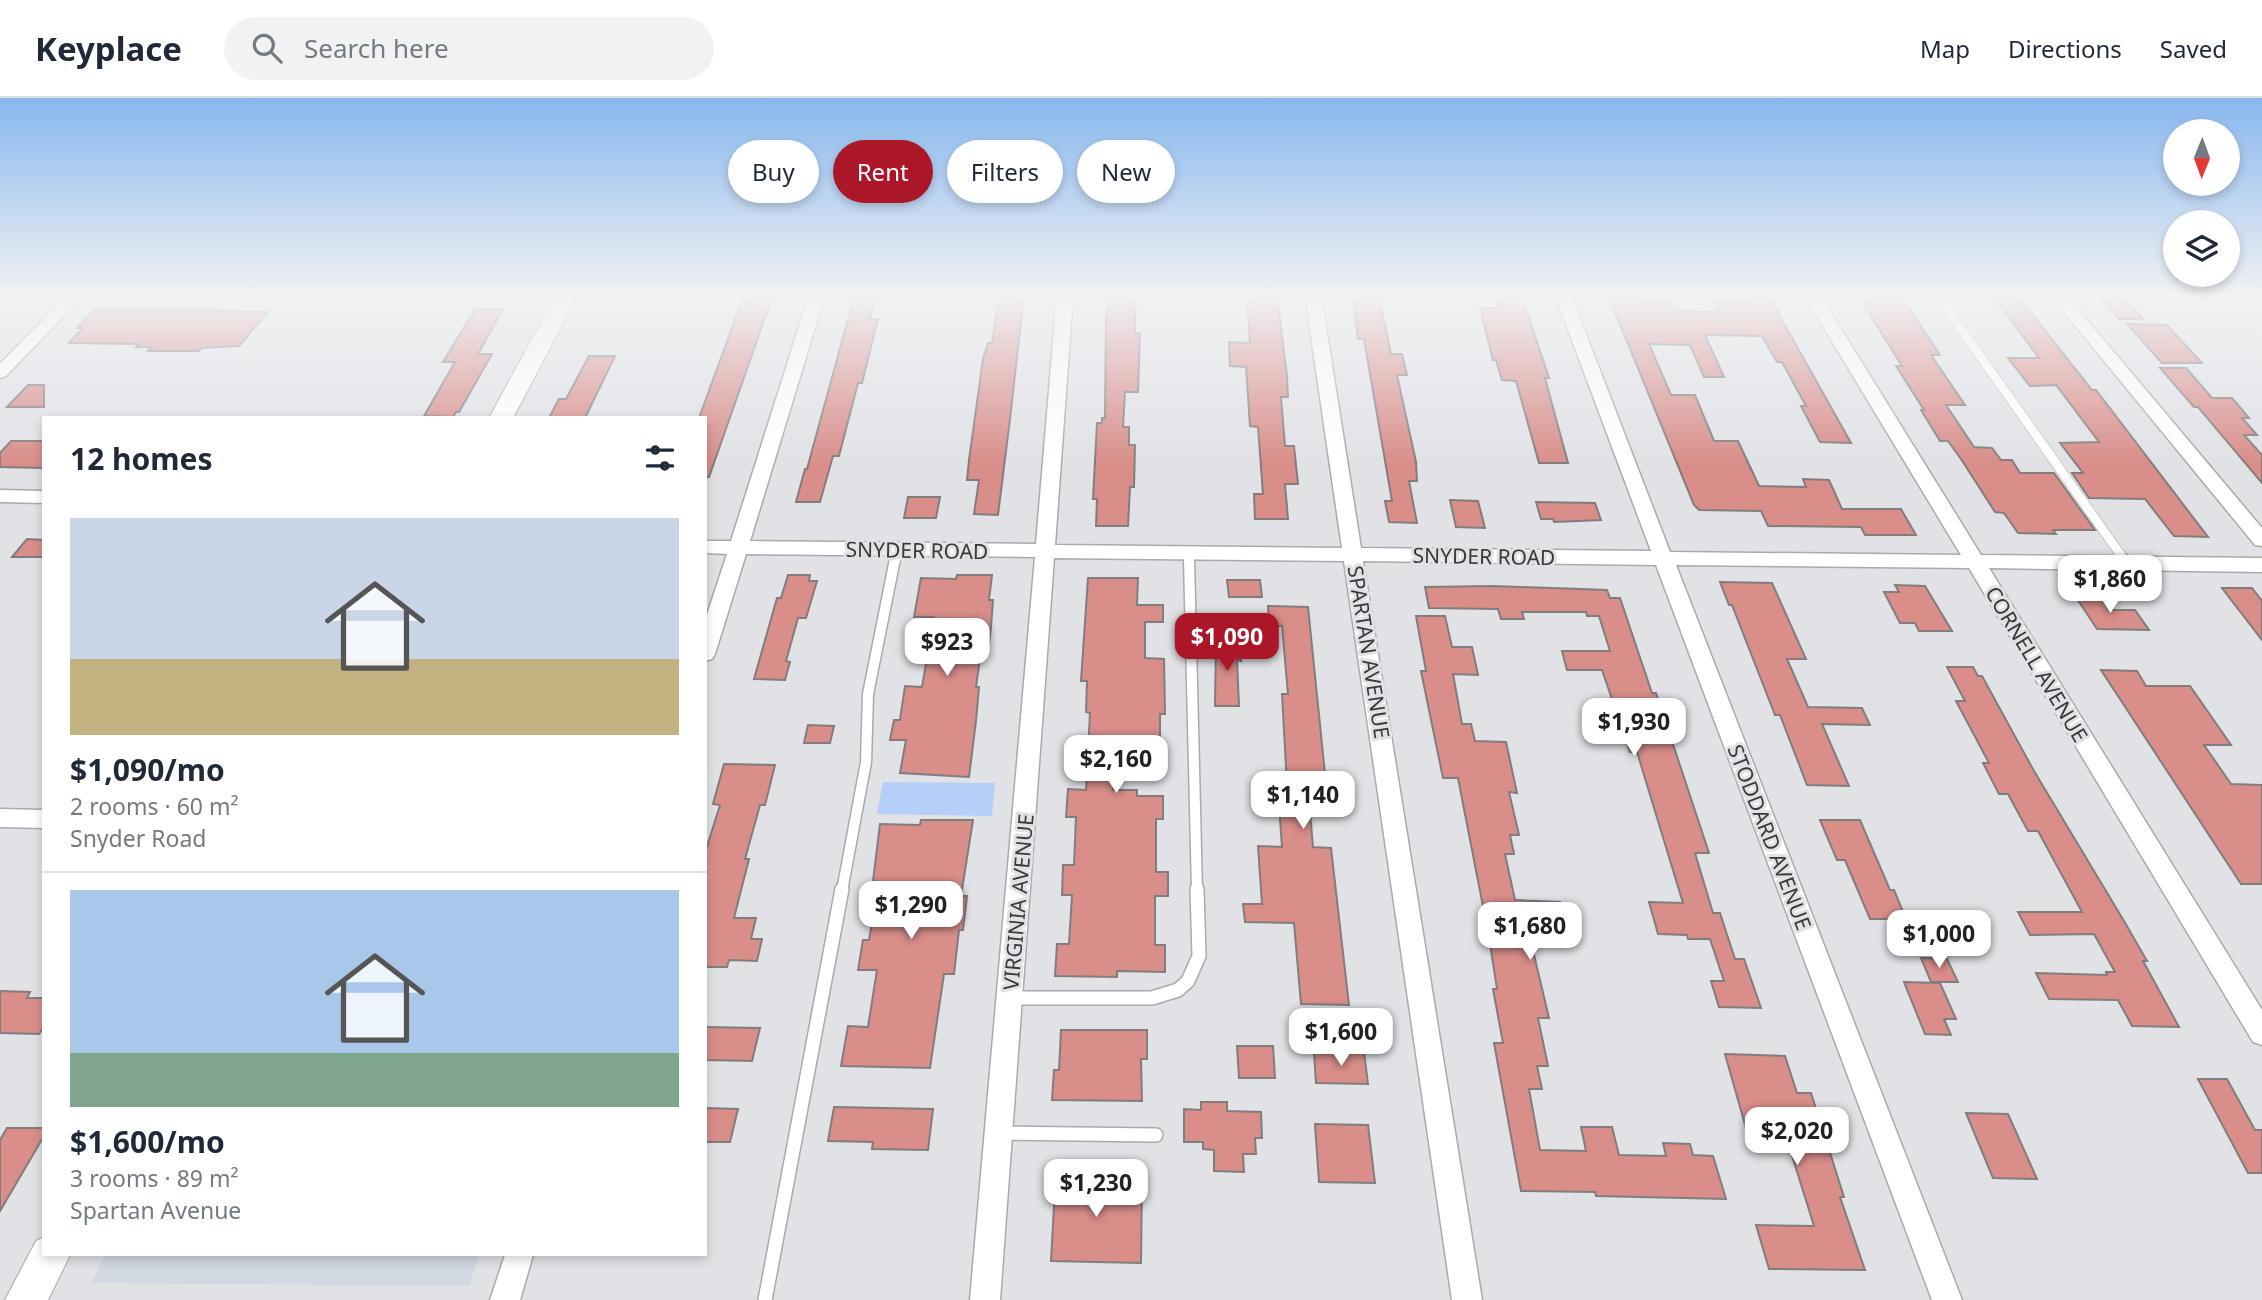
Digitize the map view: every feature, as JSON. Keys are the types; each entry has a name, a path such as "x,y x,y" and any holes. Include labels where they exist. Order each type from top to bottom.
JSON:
{"street":[{"path":"0,373 21,351"},
{"path":"502,416 537,351"},
{"path":"707,648 799,351"},
{"name":"VIRGINIA AVENUE","path":"985,1300 1061,351"},
{"name":"SPARTAN AVENUE","path":"1322,351 1467,1300"},
{"name":"STODDARD AVENUE","path":"1585,351 1947,1300"},
{"name":"CORNELL AVENUE","path":"1846,351 2262,1033"},
{"path":"2105,351 2262,540"},
{"path":"0,496 42,497"},
{"name":"SNYDER ROAD","path":"707,547 2262,565"},
{"path":"0,818 42,819"},
{"path":"26,1300 49,1256"},
{"path":"505,1300 519,1256"}],"lane":[{"path":"1977,351 2126,562"},
{"path":"765,1300 864,774 869,694 897,549"},
{"path":"1010,998 1152,998 1170,995 1185,986 1195,973 1199,956 1188,552"},
{"path":"998,1133 1156,1135"}],"shaded area":[{"path":"883,782 995,783 992,816 877,814"},
{"path":"104,1256 479,1256 469,1286 91,1283"}],"building":[{"path":"450,351 492,354 459,412 454,416 424,416 455,362 443,362"},
{"path":"723,351 753,351 709,477 707,416 700,416"},
{"path":"839,351 870,351 862,383 858,383 839,456 833,456 820,502 796,502"},
{"path":"985,351 1018,351 998,515 974,514 979,480 967,480"},
{"path":"1106,351 1139,351 1138,392 1125,392 1123,427 1129,427 1129,445 1135,445 1134,487 1130,487 1128,526 1096,526 1097,499 1093,499 1097,423 1102,423 1102,418 1105,418"},
{"path":"1229,351 1284,351 1288,397 1281,397 1285,446 1294,446 1298,484 1285,484 1288,519 1255,519 1254,494 1263,494 1258,427 1250,426 1246,367 1230,366"},
{"path":"1366,351 1402,354 1407,375 1397,375 1416,462 1417,481 1409,481 1417,523 1389,522 1385,501 1392,501"},
{"path":"1491,351 1540,351 1549,378 1545,378 1568,463 1539,463 1516,381 1502,380 1496,360 1493,360"},
{"path":"1631,351 1652,351 1671,395 1695,395 1714,441 1738,441 1759,486 1806,487 1803,479 1829,480 1842,509 1901,509 1916,535 1865,535 1861,527 1768,526 1761,511 1699,510 1694,505"},
{"path":"1693,351 1712,351 1724,377 1704,377"},
{"path":"1771,351 1799,351 1851,443 1820,442 1801,406 1806,406 1782,362 1777,362"},
{"path":"1893,351 1937,351 1940,355 1931,355 1965,405 1946,405 1974,447 1992,448 2001,460 2012,460 2020,473 2054,473 2095,530 2053,530 2056,534 2018,533 2004,513 1995,512 1948,441 1940,441 1896,366 1902,366"},
{"path":"2034,351 2061,351 2092,390 2096,390 2208,537 2174,536 2145,499 2089,498 2072,473 2083,473 2060,443 2099,442 2056,385 2030,386 2008,358 2039,358"},
{"path":"2151,351 2191,351 2202,363 2162,363"},
{"path":"589,356 615,356 586,416 550,416 559,399 566,399"},
{"path":"2160,368 2186,368 2212,398 2232,398 2249,418 2242,418 2257,435 2244,435 2262,455 2262,483 2198,407 2194,407"},
{"path":"28,385 44,385 44,407 7,407"},
{"path":"11,441 42,441 42,468 0,467 0,453"},
{"path":"908,497 940,497 936,518 904,518"},
{"path":"1450,500 1478,501 1485,528 1456,527"},
{"path":"1536,502 1595,503 1601,520 1554,522 1553,519 1541,519"},
{"path":"27,539 42,540 42,557 12,557"},
{"path":"788,575 810,575 809,581 817,581 806,618 798,618 786,661 790,662 785,680 754,679 777,598 781,598"},
{"path":"957,575 992,575 989,600 993,600 991,627 989,644 982,644 969,777 900,773 906,740 890,740 894,720 900,720 905,686 922,687 934,617 914,617 921,578 956,579"},
{"path":"1088,578 1138,578 1137,605 1163,605 1163,622 1145,622 1145,658 1164,659 1165,714 1160,714 1160,745 1114,744 1113,790 1137,790 1137,796 1163,796 1163,819 1156,819 1156,872 1168,872 1168,896 1155,896 1155,945 1165,945 1165,972 1117,971 1117,977 1055,976 1057,944 1069,944 1072,895 1062,895 1063,865 1074,865 1076,817 1066,817 1068,789 1086,790 1090,713 1086,712 1087,681 1081,681"},
{"path":"1227,580 1260,580 1262,597 1229,597"},
{"path":"1720,582 1772,583 1806,659 1787,659 1808,707 1862,708 1870,725 1822,724 1849,786 1807,785 1780,715 1775,715 1732,605 1729,605"},
{"path":"1895,585 1925,586 1952,631 1919,631 1915,623 1900,623 1884,592 1899,592"},
{"path":"1493,586 1607,590 1610,598 1620,598 1652,693 1656,693 1709,853 1695,853 1713,913 1720,913 1735,959 1744,959 1761,1008 1719,1007 1711,981 1724,981 1710,939 1688,939 1687,935 1658,934 1649,902 1683,903 1637,752 1630,752 1602,670 1567,670 1562,651 1610,651 1599,616 1587,616 1586,612 1522,612 1524,619 1501,619 1498,609 1429,608 1425,587"},
{"path":"2222,588 2252,588 2262,601 2262,640"},
{"path":"2074,594 2099,595 2109,610 2135,610 2149,630 2097,629"},
{"path":"1268,606 1308,607 1329,813 1310,812 1313,847 1331,848 1349,1005 1301,1004 1294,923 1245,922 1243,904 1262,904 1258,846 1282,847 1279,804 1288,804 1282,694 1288,694 1282,626 1269,626"},
{"path":"1416,616 1445,616 1452,647 1472,647 1478,675 1453,674 1462,724 1471,724 1475,741 1506,742 1517,793 1509,792 1519,835 1510,835 1514,854 1505,854 1515,900 1560,902 1565,922 1526,921 1549,1018 1538,1018 1548,1066 1537,1066 1542,1089 1529,1089 1540,1150 1586,1151 1581,1127 1612,1127 1619,1155 1666,1156 1663,1143 1690,1144 1693,1155 1713,1156 1726,1199 1521,1191 1494,1043 1503,1043 1493,989 1497,989 1489,937 1458,778 1443,778 1421,671 1426,671"},
{"path":"1216,640 1241,641 1241,661 1237,660 1239,706 1215,706"},
{"path":"1947,667 1973,667 1978,676 1982,676 2034,771 2147,961 2143,961 2179,1027 2132,1026 2118,1000 2049,999 2036,973 2107,975 2106,972 2115,972 2094,934 2030,935 2018,912 2082,912 2038,831 2028,831 2008,794 1999,794 1983,763 1989,763 1956,701 1965,701"},
{"path":"2101,670 2137,671 2146,686 2190,686 2231,745 2204,745 2231,784 2262,785 2262,884 2241,884"},
{"path":"808,725 834,726 830,743 804,743"},
{"path":"724,764 775,765 765,805 760,805 745,859 749,859 734,918 756,918 751,939 762,939 757,961 729,960 727,967 707,967 707,847 720,805 713,804"},
{"path":"921,820 973,820 961,896 967,896 963,930 959,930 954,974 944,974 930,1068 841,1066 848,1026 868,1027 877,970 858,970 863,940 869,940 879,882 873,881 880,824 920,825"},
{"path":"1820,820 1860,820 1890,890 1894,890 1906,919 1870,919 1845,860 1837,860"},
{"path":"1917,921 1946,922 1956,944 1927,944"},
{"path":"1921,958 1947,959 1958,982 1931,982"},
{"path":"1904,982 1940,983 1956,1019 1944,1019 1951,1035 1925,1034"},
{"path":"0,991 30,992 27,998 42,998 42,1029 39,1034 0,1033"},
{"path":"707,1027 760,1028 752,1061 707,1060"},
{"path":"1061,1030 1147,1030 1147,1059 1141,1059 1142,1101 1052,1100 1054,1070 1059,1070"},
{"path":"1237,1046 1273,1046 1275,1078 1239,1078"},
{"path":"1314,1052 1364,1052 1368,1084 1316,1083"},
{"path":"1725,1054 1785,1056 1797,1093 1811,1093 1844,1197 1840,1197 1865,1270 1769,1269 1756,1225 1814,1226 1784,1130 1746,1128"},
{"path":"2198,1079 2227,1079 2255,1130 2262,1130 2262,1173 2248,1173"},
{"path":"1201,1102 1227,1102 1227,1111 1261,1112 1262,1138 1255,1138 1256,1154 1243,1154 1244,1172 1214,1171 1214,1150 1203,1149 1203,1142 1184,1142 1184,1109 1201,1110"},
{"path":"834,1107 933,1109 928,1150 872,1149 873,1142 828,1141"},
{"path":"707,1108 738,1109 730,1142 707,1142"},
{"path":"1966,1113 2008,1114 2037,1179 1993,1178"},
{"path":"1315,1124 1368,1125 1375,1183 1319,1182"},
{"path":"7,1128 42,1128 42,1139 0,1211 0,1140"},
{"path":"1056,1170 1089,1170 1089,1179 1142,1181 1141,1263 1051,1261"}]}
